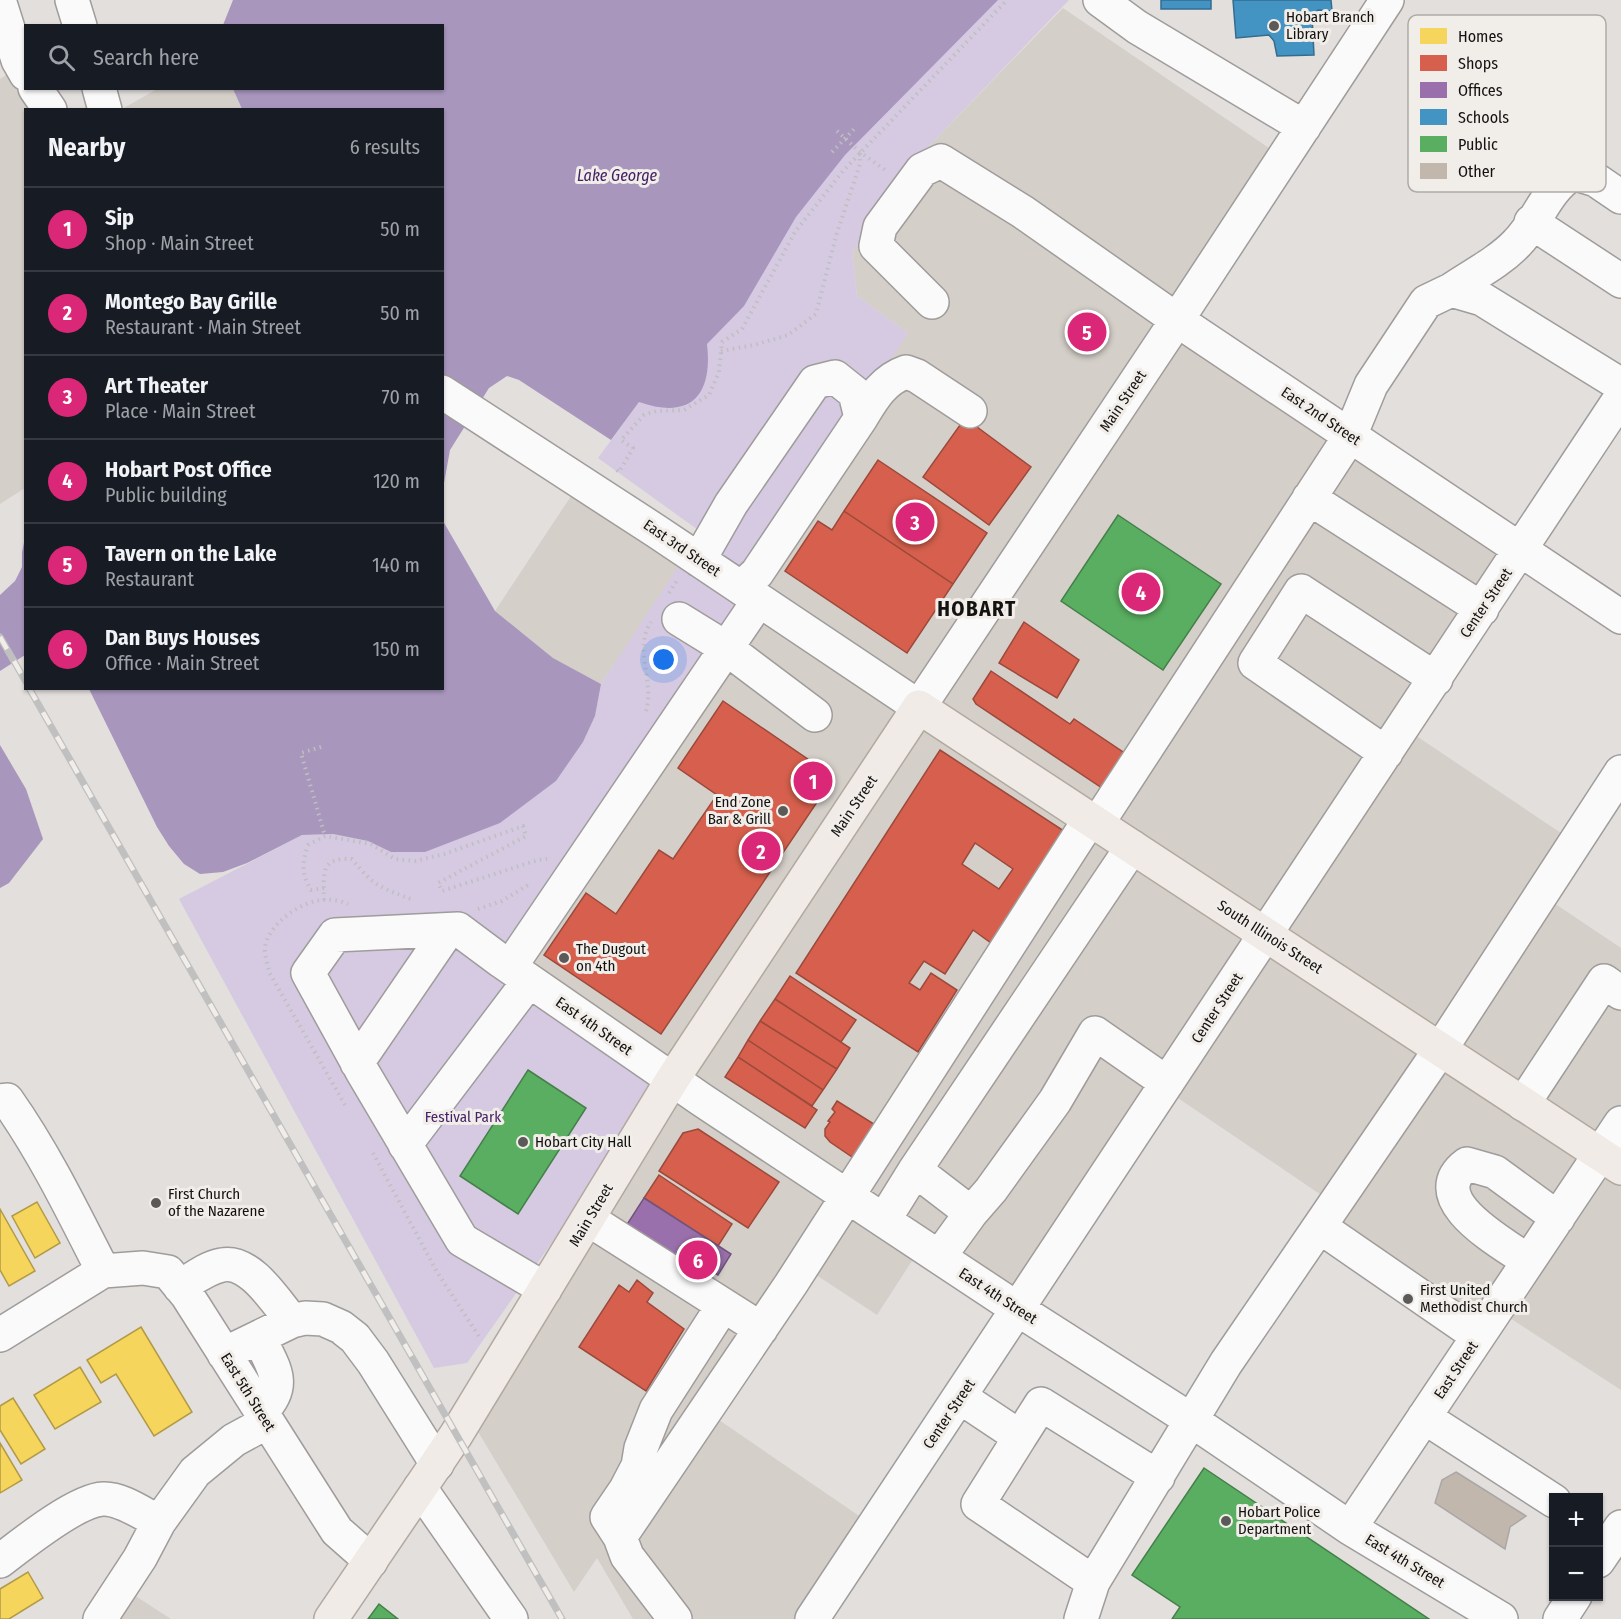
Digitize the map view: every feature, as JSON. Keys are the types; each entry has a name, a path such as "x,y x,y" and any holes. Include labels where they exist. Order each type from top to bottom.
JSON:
{"main road":[{"name":"South Illinois Street","path":"919,707 1611,1161"},
{"name":"Main Street","path":"331,1619 429,1476 672,1080 919,707"}],"street":[{"path":"72,0 79,24"},
{"path":"1100,0 1137,27 1304,127"},
{"name":"Main Street","path":"919,707 1387,0"},
{"path":"0,3 15,68"},
{"path":"36,90 49,108"},
{"path":"100,90 104,108"},
{"name":"East 2nd Street","path":"932,302 876,246 880,227 922,170 941,161 1023,212 1177,320 1621,617"},
{"path":"1606,187 1621,197"},
{"path":"620,1537 757,1336 1093,821 1350,436 1371,385 1426,302 1451,290 1518,243 1553,192"},
{"path":"1531,222 1621,281"},
{"path":"1451,290 1482,299 1621,385"},
{"path":"405,1145 514,970 726,648 757,573 876,394 895,376 906,372 917,376 970,411"},
{"path":"696,558 815,382 835,377 855,393 861,418"},
{"name":"East 3rd Street","path":"444,393 919,707"},
{"name":"Center Street","path":"813,1619 1621,397"},
{"path":"1309,498 1482,609"},
{"path":"1386,753 1255,663 1301,591 1436,679"},
{"path":"665,612 726,648 815,716"},
{"path":"1081,1619 1093,1582 1226,1363 1440,1050 1621,772"},
{"path":"884,1220 915,1170 1132,847"},
{"path":"459,920 335,935 308,973 357,1063 462,1239 545,1289"},
{"path":"357,1063 459,920"},
{"name":"East 4th Street","path":"459,920 458,929 672,1080 1019,1310 1191,1420 1350,1528 1501,1619"},
{"path":"1523,1104 1604,981 1621,993"},
{"path":"939,1257 1055,1101 1095,1033 1167,1083"},
{"path":"0,1101 7,1100 50,1167 103,1271 0,1335"},
{"name":"East Street","path":"1350,1528 1558,1218 1611,1161 1621,1123"},
{"path":"1528,1261 1473,1222 1461,1209 1453,1194 1452,1182 1456,1172 1467,1164 1495,1172 1558,1218"},
{"path":"915,1170 971,1213"},
{"path":"584,1225 757,1336"},
{"path":"584,1225 715,1318 757,1336"},
{"path":"1320,1227 1479,1336"},
{"path":"180,1287 205,1271 223,1264 241,1267 257,1279 291,1321"},
{"name":"East 5th Street","path":"103,1271 143,1268 168,1272 224,1354 336,1531 371,1561"},
{"path":"224,1354 291,1321 305,1318 323,1318 341,1327 355,1338 373,1362 429,1476 511,1619"},
{"path":"675,1619 627,1556 620,1537 607,1516 626,1490 638,1466 641,1448 656,1410 715,1318"},
{"path":"103,1618 159,1522 195,1472 264,1417 276,1392 278,1382 259,1337"},
{"path":"960,1397 1020,1437"},
{"path":"1093,1582 978,1504 1041,1404 1158,1477"},
{"path":"1424,1417 1549,1498"},
{"path":"641,1448 669,1465"},
{"path":"0,1561 30,1538 81,1506 103,1499 119,1502 159,1522"},
{"path":"1560,1619 1572,1601"}],"path":[{"path":"612,467 619,472 630,456 633,448 621,440 644,415 656,411 684,410 709,395 719,372 722,342 742,329 795,232 860,152 1007,0"},
{"path":"832,152 857,126"},
{"path":"721,351 789,335 816,314 836,236 860,164 860,152 837,130"},
{"path":"644,717 648,708 649,693 643,642 648,627 665,612 696,558"},
{"path":"321,747 301,753 324,836"},
{"path":"324,888 311,890 304,878 302,862 308,845 324,836 371,844 395,859 415,861 444,854 523,826 526,836 438,883 442,891 538,860 551,858 547,864"},
{"path":"324,900 325,870 329,862 340,858 352,860 370,880 385,890 418,903"},
{"path":"459,920 502,902 530,883"}],"shaded area":[{"path":"1063,8 1281,156 918,702 757,595 885,367 908,333 857,296 852,252 897,186 930,145"},
{"path":"18,67 24,77 24,90 32,90 43,108 24,108 24,489 0,504 0,79"},
{"path":"155,90 233,90 242,108 124,108"},
{"path":"1177,324 1517,552 1018,1305 921,1247 877,1315 798,1263 700,1407 871,1524 808,1619 633,1619 597,1558 574,1592 471,1420"},
{"path":"579,484 686,556 601,684 553,658 495,611"},
{"path":"753,602 913,710 665,1082 504,969"},
{"path":"1406,729 1573,841 1539,893 1621,948 1621,1120 1600,1152 1271,932"},
{"path":"1266,940 1437,1050 1333,1203 1166,1090"},
{"path":"1441,1053 1595,1156 1478,1332 1324,1225"},
{"path":"1601,1158 1621,1171 1621,1390 1499,1311"},
{"path":"117,1584 171,1619 94,1619"}],"green space":[{"name":"Festival Park","path":"953,0 1069,0 930,145 897,186 852,252 857,296 908,333 886,367 899,377 504,969 665,1082 467,1363 434,1368 179,899 302,835 333,834 368,841 391,852 500,823 556,781 583,742 595,716 601,684 701,532 598,458 639,402"}],"water":[{"name":"Lake George","path":"233,0 998,0 845,155 796,217 744,306 707,344 706,378 702,390 694,399 685,405 672,408 639,402 611,440 519,380 507,376 489,388 450,450 444,483 444,108 242,108 233,90 444,90 444,24 223,24"},
{"name":"Lake George","path":"444,523 495,611 553,658 601,684 595,716 583,742 556,781 500,823 425,852 391,852 368,841 333,834 302,835 247,863 223,872 200,874 184,864 157,827 89,690 444,690"},
{"path":"24,543 24,656 0,671 0,595 15,581 22,567"},
{"path":"0,745 26,789 43,839 9,883 0,888"}],"building: Homes":[{"path":"37,1202 60,1243 35,1258 12,1216"},
{"path":"0,1209 35,1271 9,1286 0,1270"},
{"path":"141,1327 192,1412 154,1436 116,1374 101,1383 87,1360"},
{"path":"80,1367 101,1402 55,1429 34,1395"},
{"path":"13,1398 45,1449 21,1464 0,1430 0,1406"},
{"path":"0,1443 22,1480 0,1493"},
{"path":"28,1572 43,1598 9,1619 0,1619 0,1589"}],"building: Shops":[{"path":"965,418 1031,467 989,525 923,477"},
{"path":"878,460 987,533 953,584 844,511"},
{"path":"844,511 953,584 907,653 785,571 818,521 832,530"},
{"path":"1024,622 1079,660 1057,698 999,663"},
{"path":"991,671 1070,724 1074,719 1126,754 1102,788 976,704 973,699"},
{"path":"723,701 834,777 661,1034 544,955 586,893 616,914 659,850 673,859 717,795 678,768"},
{"path":"940,750 1070,835 991,943 973,930 945,974 924,961 909,983 920,990 931,973 957,990 918,1052 796,973","holes":["975,843 1013,869 999,889 962,864"]},
{"path":"790,976 856,1020 841,1042 775,999"},
{"path":"775,999 850,1048 837,1069 760,1021"},
{"path":"760,1021 837,1069 823,1090 748,1040"},
{"path":"748,1040 823,1090 812,1106 738,1057"},
{"path":"738,1057 817,1110 805,1128 725,1077"},
{"path":"837,1101 877,1126 855,1159 825,1136 825,1129 835,1112 832,1109"},
{"path":"698,1129 779,1182 748,1228 659,1171 683,1133"},
{"path":"659,1175 732,1224 718,1246 644,1198"},
{"path":"637,1280 653,1293 647,1302 684,1329 646,1391 579,1347 619,1285 629,1292"}],"building: Offices":[{"path":"644,1198 731,1254 718,1275 706,1268 704,1272 694,1264 690,1269 626,1226"}],"building: Schools":[{"path":"1161,0 1211,0 1211,9 1161,9"},
{"name":"Hobart Branch Library","path":"1233,0 1331,0 1332,11 1318,10 1312,16 1314,55 1277,56 1274,41 1269,35 1236,38"}],"building: Public":[{"path":"1118,515 1221,584 1163,670 1061,601"},
{"name":"Hobart City Hall","path":"528,1070 586,1108 518,1214 460,1176"},
{"name":"Hobart Police Department","path":"1204,1468 1429,1619 1172,1619 1180,1607 1132,1575"},
{"path":"379,1604 398,1619 368,1619"}],"building: Other":[{"path":"1456,1472 1526,1516 1510,1527 1505,1549 1435,1503 1442,1480"}],"railway":[{"path":"0,637 24,679"},
{"path":"30,690 562,1619"}],"place":[{"name":"Hobart Branch Library","path":"1274,26"},
{"name":"Tavern on the Lake","path":"1087,332"},
{"name":"Art Theater","path":"915,522"},
{"name":"Hobart Post Office","path":"1141,592"},
{"name":"Sip","path":"813,781"},
{"name":"End Zone Bar & Grill","path":"783,811"},
{"name":"Montego Bay Grille","path":"761,851"},
{"name":"The Dugout on 4th","path":"564,958"},
{"name":"Hobart City Hall","path":"523,1142"},
{"name":"First Church of the Nazarene","path":"156,1203"},
{"name":"Dan Buys Houses","path":"698,1260"},
{"name":"First United Methodist Church","path":"1408,1299"},
{"name":"Hobart Police Department","path":"1226,1521"}],"district":[{"name":"HOBART","path":"977,609"}]}
